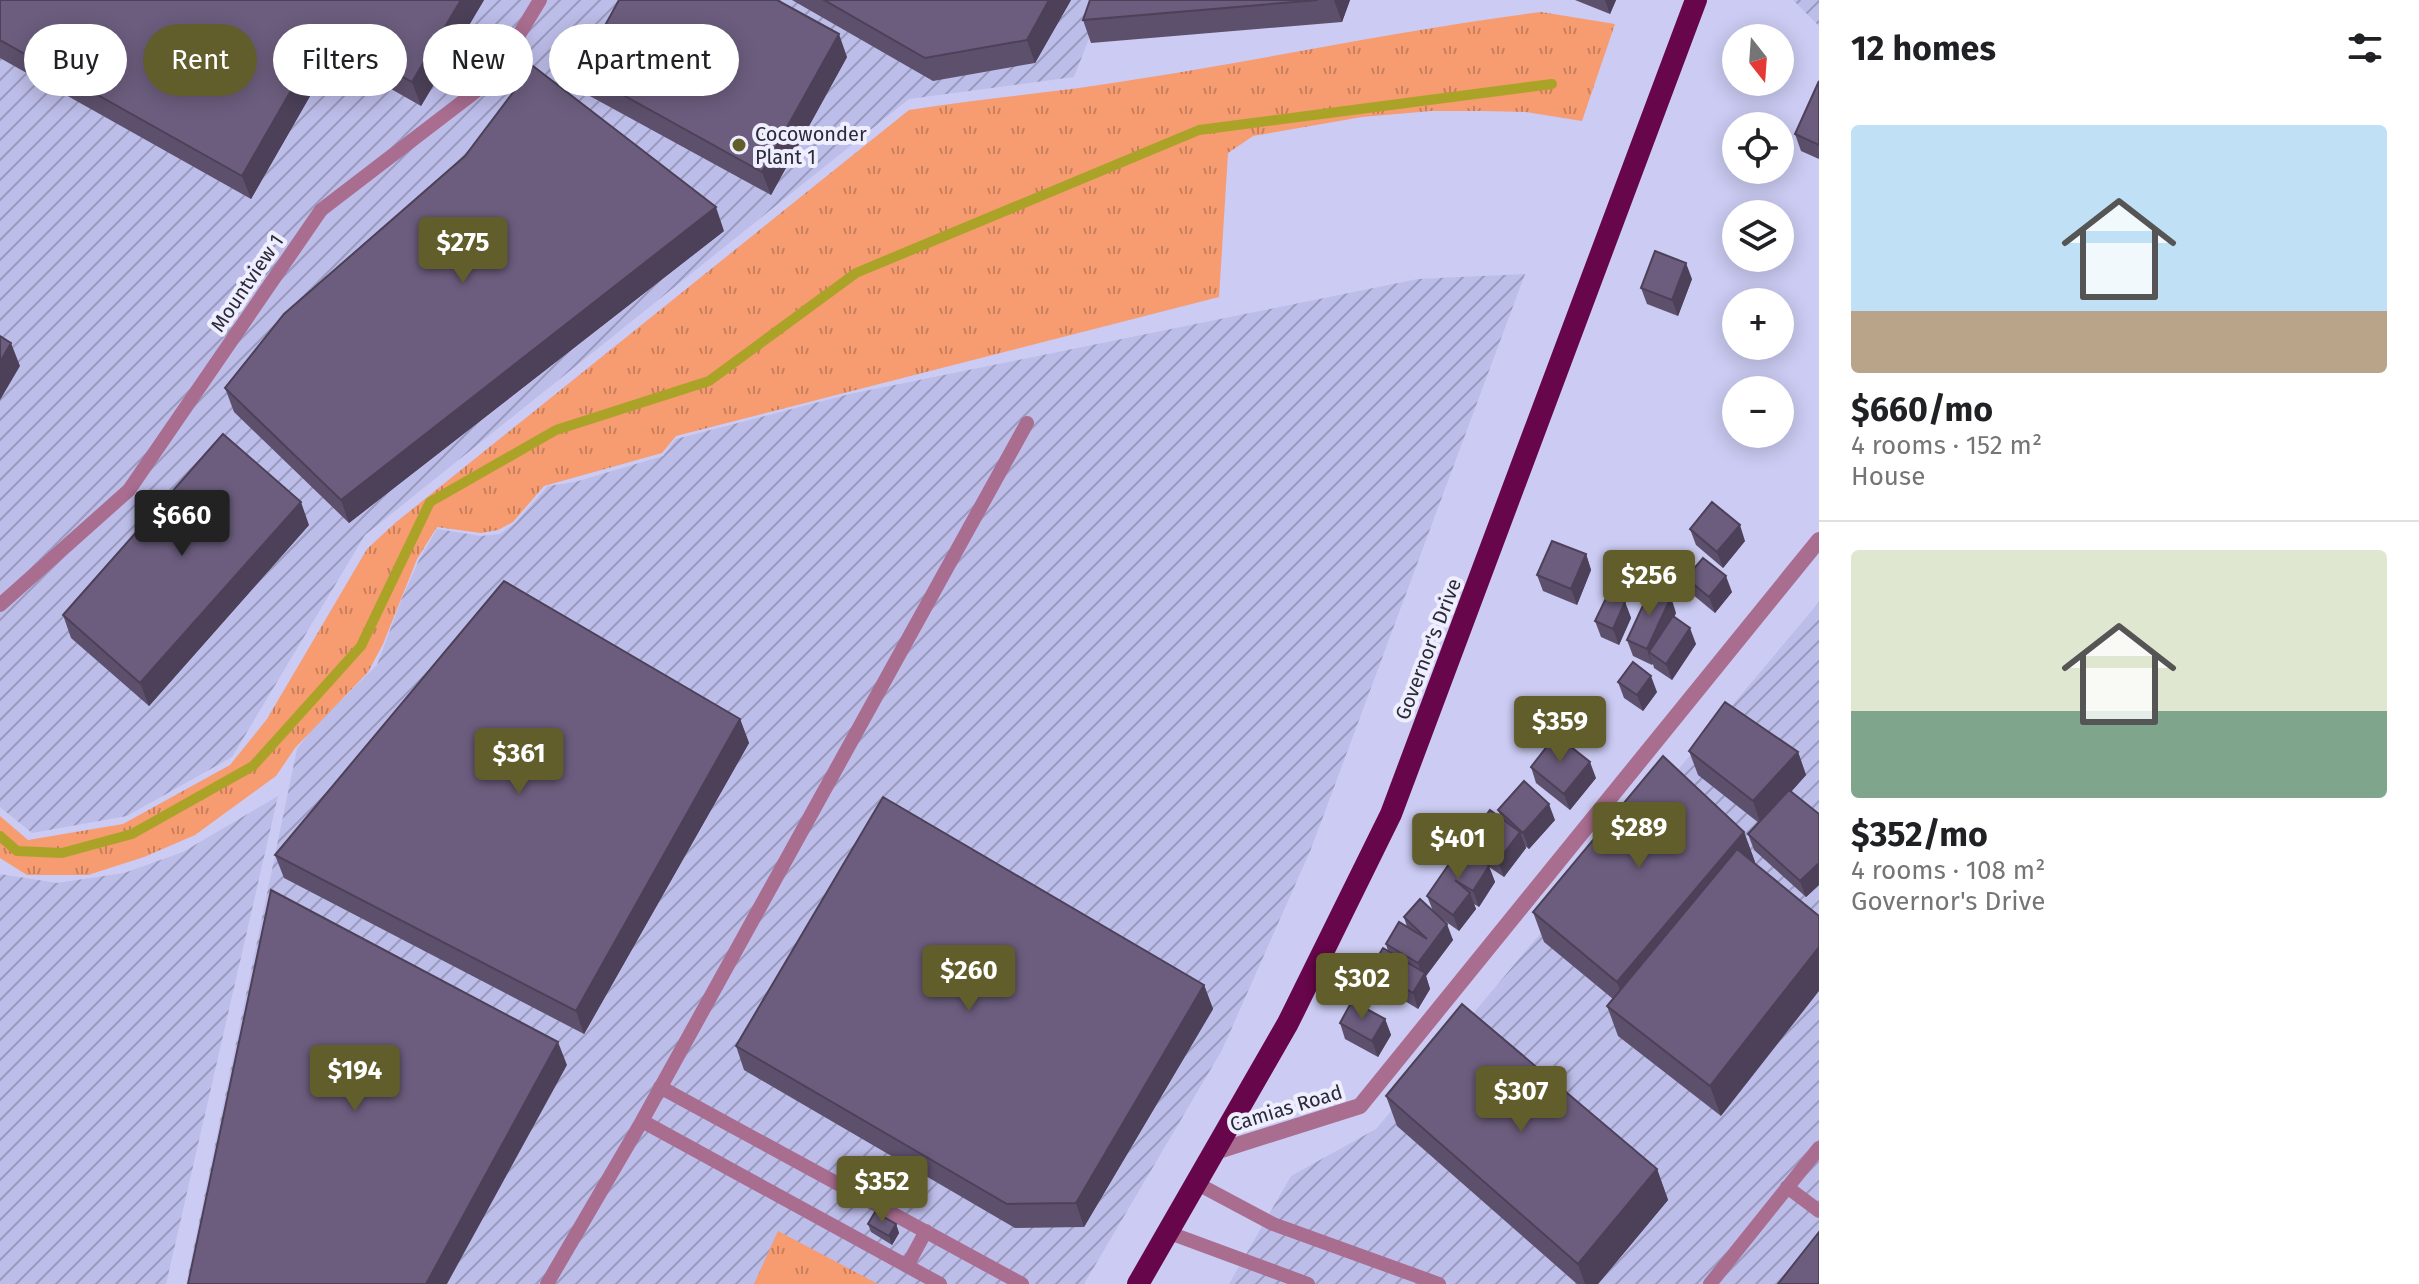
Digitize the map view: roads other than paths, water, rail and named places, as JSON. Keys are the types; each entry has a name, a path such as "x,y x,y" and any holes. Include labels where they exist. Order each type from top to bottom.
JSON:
{"highway":[{"name":"Governor's Drive","path":"1138,1284 1288,1023 1391,814 1696,0"}],"street":[{"name":"Camias Road","path":"1215,1152 1360,1106 1819,540"}],"lane":[{"name":"Mountview 1","path":"0,605 129,490 321,210 492,79 540,0"},
{"path":"547,1284 642,1121 1027,423"},
{"path":"660,1087 1022,1284"},
{"path":"642,1121 940,1284"},
{"path":"1710,1284 1819,1148"},
{"path":"1196,1183 1273,1224 1439,1284"},
{"path":"1787,1187 1819,1211"},
{"path":"907,1266 926,1231"},
{"path":"1167,1232 1308,1284"}],"waterway":[{"path":"0,836 17,851 62,853 132,834 253,766 361,646 430,502 556,430 709,381 856,273 1199,130 1552,84"}],"place":[{"name":"Cocowonder Plant 1","path":"739,145"}]}
